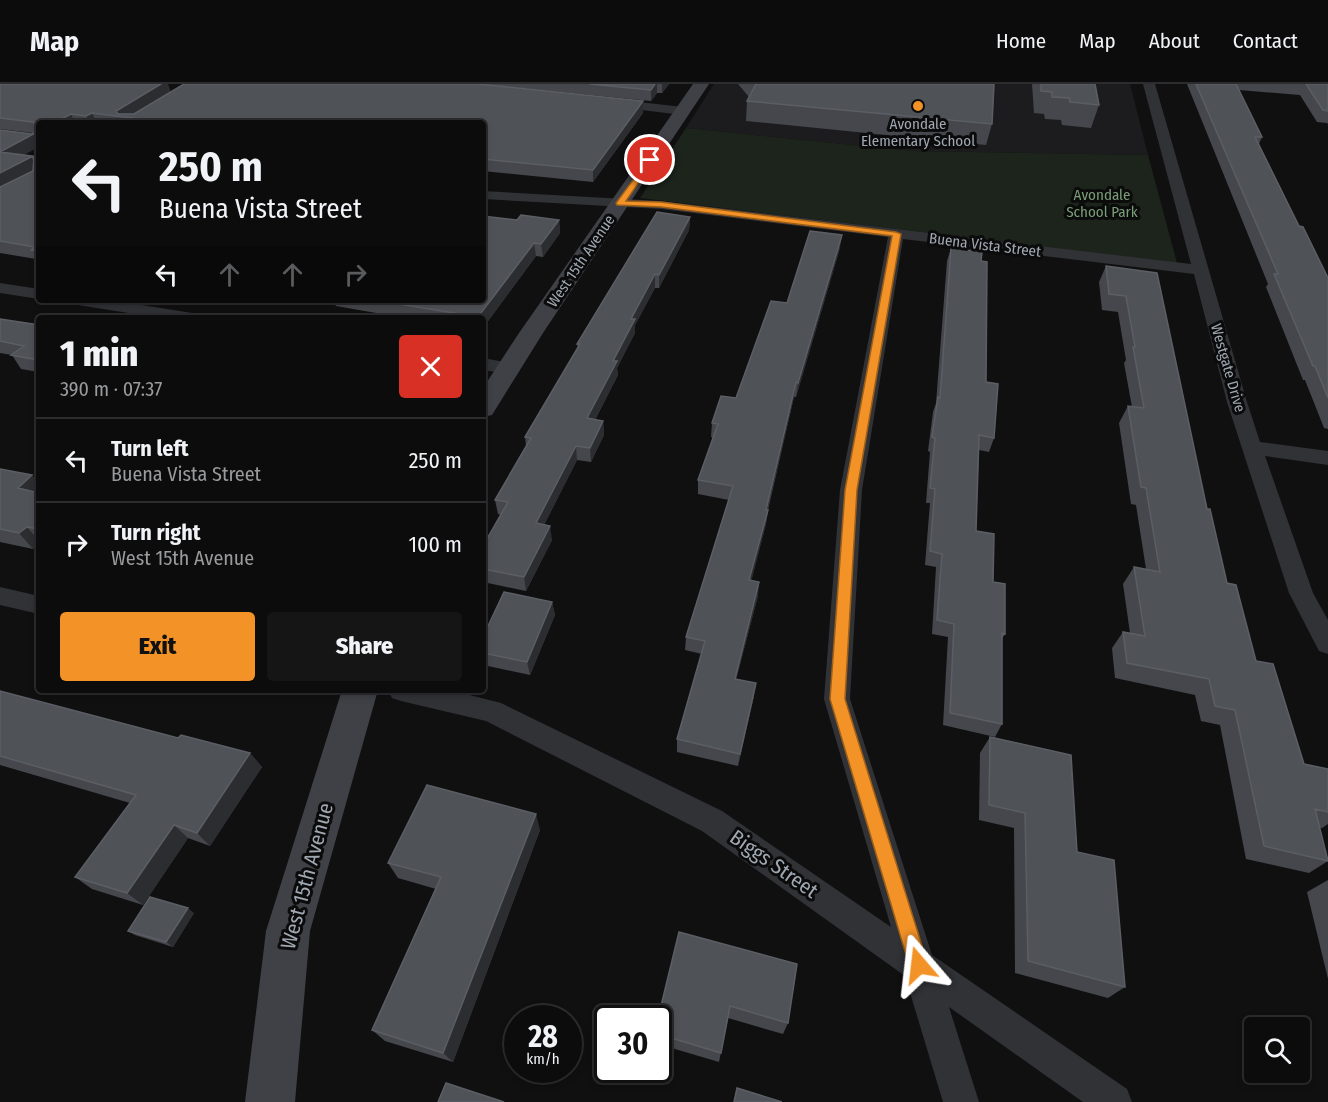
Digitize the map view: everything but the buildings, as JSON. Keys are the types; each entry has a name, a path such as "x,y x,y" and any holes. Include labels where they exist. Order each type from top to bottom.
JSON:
{"street":[{"name":"West 15th Avenue","path":"486,404 701,84"},
{"name":"Westgate Drive","path":"1149,84 1252,447 1301,593 1328,644"},
{"path":"601,102 683,111"},
{"name":"Buena Vista Street","path":"486,195 661,205 1200,270"},
{"path":"896,234 851,490 837,699 962,1102"},
{"path":"0,288 36,294"},
{"path":"97,303 173,315"},
{"path":"486,364 509,368"},
{"path":"1252,447 1328,458"},
{"path":"0,596 36,604"},
{"name":"West 15th Avenue","path":"270,1102 288,931 359,693"},
{"name":"Biggs Street","path":"414,693 491,711 712,821 1114,1102"}],"shaded area":[{"name":"Avondale Elementary School","path":"714,84 1130,84 1148,155 913,151 686,128"}],"green space":[{"name":"Avondale School Park","path":"686,128 913,151 1148,155 1177,263 640,198"}],"place":[{"name":"Avondale Elementary School","path":"918,106"}],"route":[{"path":"650,160 620,203 661,205 896,234 851,490 837,699 919,965"}]}
